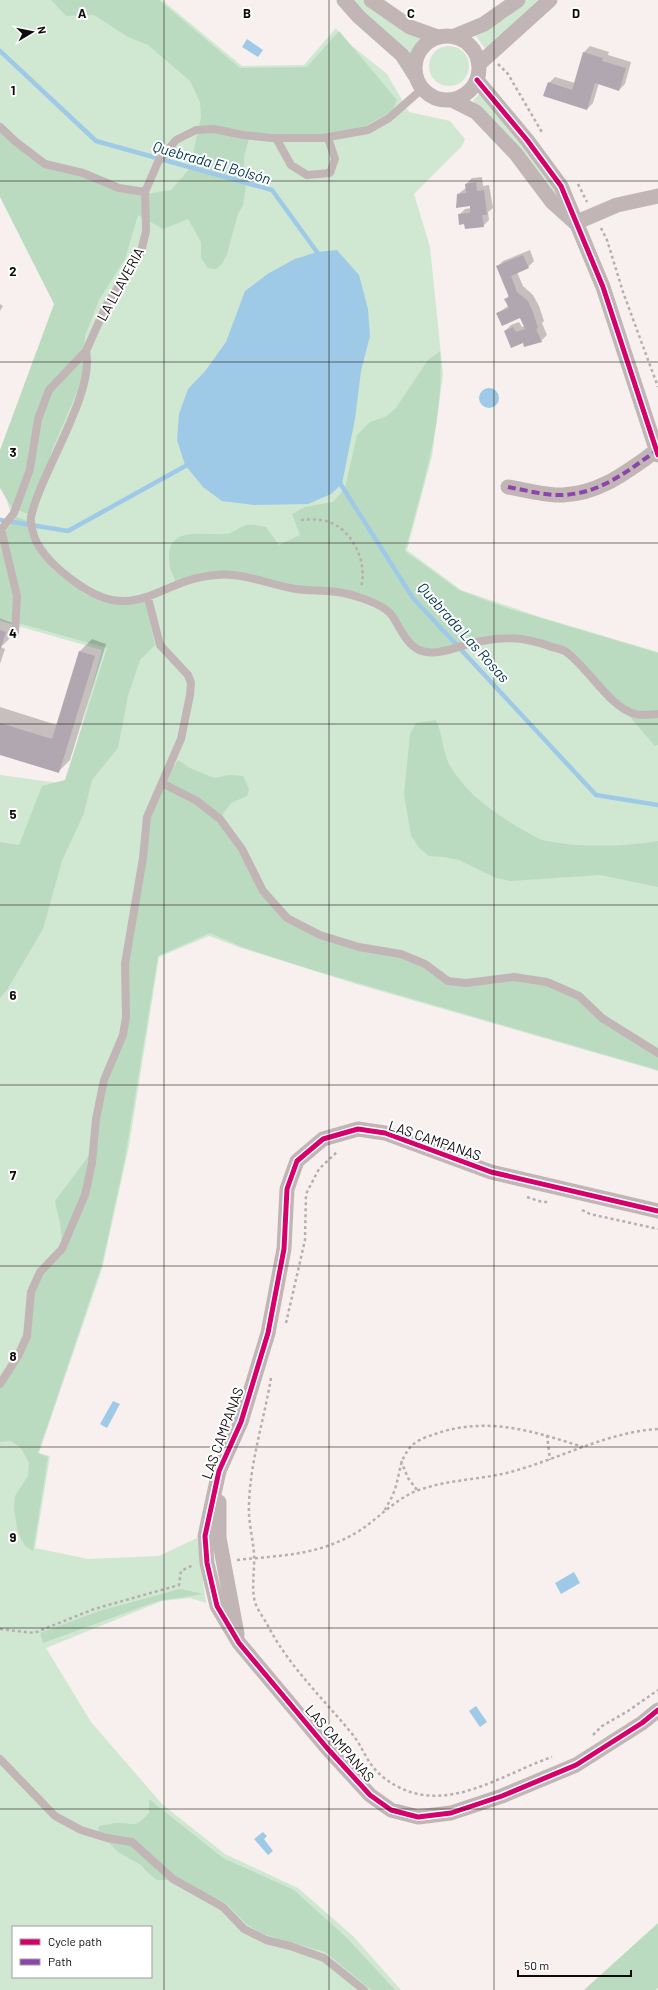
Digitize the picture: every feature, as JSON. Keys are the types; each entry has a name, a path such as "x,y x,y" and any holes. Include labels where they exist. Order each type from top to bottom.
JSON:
{"street":[{"path":"344,0 359,17 402,55 419,83 433,97 444,101 452,100 467,94 477,80 479,64 476,54 465,41 454,36"},
{"path":"371,0 410,27 438,37 454,36 484,24 518,0"},
{"path":"479,64 550,0"},
{"path":"419,83 416,60 423,46 438,37"},
{"path":"477,80 527,140 561,186 603,287 657,453 613,482 586,491 562,495 508,487"},
{"path":"452,100 476,112 516,154 552,202 576,223"},
{"path":"576,223 618,205 658,196"},
{"name":"LAS CAMPANAS","path":"658,1211 491,1172 385,1133 358,1129 323,1138 298,1161 287,1189 284,1249 268,1333 241,1422 219,1471 205,1536 207,1563 217,1606 239,1643 327,1748 370,1795 390,1810 418,1816 450,1813 502,1796 576,1765 642,1723 658,1710"},
{"name":"LAS CAMPANAS","path":"219,1471 219,1538 239,1643"}],"lane":[{"name":"LA LLAVERIA","path":"1,530 14,513 30,469 38,419 49,390 86,351 107,304 141,252 146,231 145,192 161,159 176,140 196,130 214,129 243,135 276,138 328,138 368,130 389,118 419,83"},
{"path":"0,127 16,142 45,164 83,173 119,188 145,192"},
{"path":"276,138 291,165 307,175 330,173 335,159 328,138"},
{"path":"86,351 88,362 86,380 44,482 31,520 36,542 53,565 90,593 117,602 148,598 191,579 217,574 250,578 295,589 334,592 358,596 390,612 404,636 419,650 440,652 471,643 505,637 535,640 564,651 618,706 635,714 658,714"},
{"path":"1,530 17,596 15,633"},
{"path":"0,1384 18,1356 27,1336 31,1292 34,1285 40,1272 62,1249 85,1195 92,1163 96,1119 104,1080 123,1035 126,1017 125,964 143,858 147,817 181,739 191,683 182,668 160,645 148,598"},
{"path":"162,783 197,801 220,819 242,849 264,891 287,918 320,935 359,947 401,954 425,964 448,981 466,983 514,977 547,982 579,996 602,1018 658,1053"},
{"path":"0,1759 55,1816 81,1830 107,1838 132,1842 173,1879 223,1907 244,1929 266,1940 290,1946 324,1958 364,1990"}],"path":[{"path":"301,520 311,519 330,522 348,535 360,556 363,580 358,596"},
{"path":"286,1326 305,1240 306,1194 319,1169 337,1152 344,1149"},
{"path":"521,1195 542,1202 554,1202"},
{"path":"578,1208 590,1214 658,1230"},
{"path":"272,1374 252,1470 248,1506 253,1536 255,1602 276,1642 296,1670 354,1736 373,1768 389,1781 406,1790 424,1795 438,1796 463,1791 492,1782 531,1764 558,1755"},
{"path":"384,1512 394,1494 401,1461 409,1447 426,1437 449,1429 499,1426 527,1429 583,1447"},
{"path":"223,1561 296,1555 329,1547 359,1531 417,1490 512,1472 550,1460 583,1447 640,1430 658,1429"},
{"path":"548,1435 550,1460"},
{"path":"401,1461 408,1478 417,1490"},
{"path":"0,1630 34,1633 94,1609 179,1585 181,1571 196,1564 207,1563"},
{"path":"588,1740 602,1726 628,1711 658,1690"}],"green space":[{"path":"0,0 162,0 242,66 304,65 336,28 341,37 387,74 409,112 450,121 465,139 462,146 414,194 430,247 443,374 432,456 407,550 461,590 537,616 658,652 658,1071 356,984 241,948 209,936 159,957 129,1146 102,1269 39,1453 50,1456 35,1548 88,1559 159,1556 197,1538 206,1603 190,1598 162,1601 46,1648 91,1722 162,1804 225,1854 298,1888 353,1936 401,1990 0,1990 0,775 66,784 102,650 0,621 0,542 14,522 0,481 58,308 0,193"},
{"path":"51,0 159,0 240,68 307,67 339,31 397,100 392,111 366,126 330,135 249,139 244,156 246,186 243,205 238,214 227,254 222,264 216,269 208,268 201,258 201,242 188,219 163,229 138,215 125,259 99,300 85,336 84,368 78,390 52,450 31,515 12,508 0,488 0,450 54,304 0,197 0,129 45,165 145,194 171,190 190,168 201,117 200,102 190,81 148,45 128,37 94,15 66,16"},
{"path":"350,0 362,0 394,23 424,36 416,44 411,57"},
{"path":"527,0 545,0 487,51 476,36 506,18"},
{"path":"453,46 460,49 466,55 469,66 468,74 460,83 453,86 445,86 438,83 430,74 429,62 432,55 441,47"},
{"path":"481,92 556,188 562,206 473,101"},
{"path":"440,351 441,376 436,427 425,478 405,551 459,590 504,607 658,653 658,745 655,746 619,704 566,649 536,638 505,634 470,641 440,650 420,647 406,634 391,611 359,593 296,587 250,575 176,582 169,562 169,555 171,546 182,536 190,534 228,534 249,525 266,527 279,545 300,535 292,514 305,507 333,502 345,488 357,435 370,422 385,417 396,408 428,360"},
{"path":"17,517 28,521 34,544 53,570 86,595 117,604 145,600 155,645 140,660 128,696 118,748 92,780 84,813 62,861 43,929 7,990 0,998 0,842 19,845 42,786 65,780 107,648 0,618 0,537"},
{"path":"436,720 449,764 472,794 491,810 535,837 556,843 600,846 658,841 658,887 600,875 511,881 496,878 459,860 429,856 419,848 411,835 404,795 410,734 416,723"},
{"path":"178,760 190,768 214,778 229,775 243,776 249,789 247,796 231,803 218,821 286,921 400,957 423,967 447,984 514,980 546,985 577,999 658,1056 658,1070 313,970 242,947 210,933 158,956 125,1158 102,1264 38,1453 48,1457 33,1551 25,1546 18,1533 14,1509 15,1496 28,1476 29,1463 21,1448 11,1441 0,1442 0,1386 19,1357 32,1292 41,1272 63,1250 60,1223 55,1201 96,1146 105,1080 124,1035 127,964 148,818 163,783"},
{"path":"180,1589 204,1594 158,1601 43,1643 40,1633 99,1611"},
{"path":"149,1799 223,1858 294,1890 348,1939 395,1990 371,1990 325,1952 263,1934 246,1924 226,1903 191,1886 170,1880 157,1880 141,1865 118,1852 98,1832 99,1826 116,1823 137,1823 149,1813"},
{"path":"658,1923 658,1988 656,1990 584,1990"}],"water":[{"path":"247,39 263,50 258,57 242,47"},
{"path":"337,250 359,275 368,309 370,336 361,371 355,419 342,484 331,494 308,504 254,505 222,501 203,487 185,465 177,440 179,414 188,389 206,370 226,342 245,291 269,273 295,259 317,252"},
{"path":"489,388 496,391 499,398 496,405 489,408 482,405 479,398 482,391"},
{"path":"113,1401 120,1404 107,1428 100,1424"},
{"path":"574,1572 580,1583 561,1594 555,1583"},
{"path":"476,1706 487,1722 480,1727 469,1711"},
{"path":"263,1832 267,1836 264,1839 273,1851 268,1855 254,1839"}],"building":[{"path":"583,52 603,58 602,61 626,68 619,91 595,83 587,110 543,96 548,82 572,90"},
{"path":"476,182 477,191 484,190 487,215 482,215 484,227 465,229 464,224 459,225 458,214 470,213 470,206 456,208 457,194 466,193 465,184"},
{"path":"523,255 529,268 511,276 517,292 528,301 538,328 536,329 542,342 524,347 523,343 511,348 504,331 513,327 516,332 525,329 520,318 502,326 496,313 509,308 504,299 509,297 496,266"},
{"path":"0,630 6,632 0,650"},
{"path":"79,651 95,656 59,773 0,755 0,723 52,739"}],"waterway":[{"name":"Quebrada El Bolsón","path":"0,51 96,141 272,190 317,252 316,256"},
{"path":"0,520 68,531 189,464"},
{"name":"Quebrada Las Rosas","path":"338,480 413,598 596,795 658,805"}],"marked path":[{"path":"508,487 550,495 577,493 601,486 623,474 656,451"}],"cycle path":[{"path":"477,80 527,140 561,186 603,287 658,455"},
{"path":"658,1211 491,1172 385,1133 358,1129 323,1139 297,1161 287,1189 284,1249 268,1333 241,1422 219,1471 205,1536 207,1563 217,1606 239,1643 327,1748 370,1795 391,1810 418,1817 451,1813 502,1796 576,1765 642,1723 658,1710"}]}
